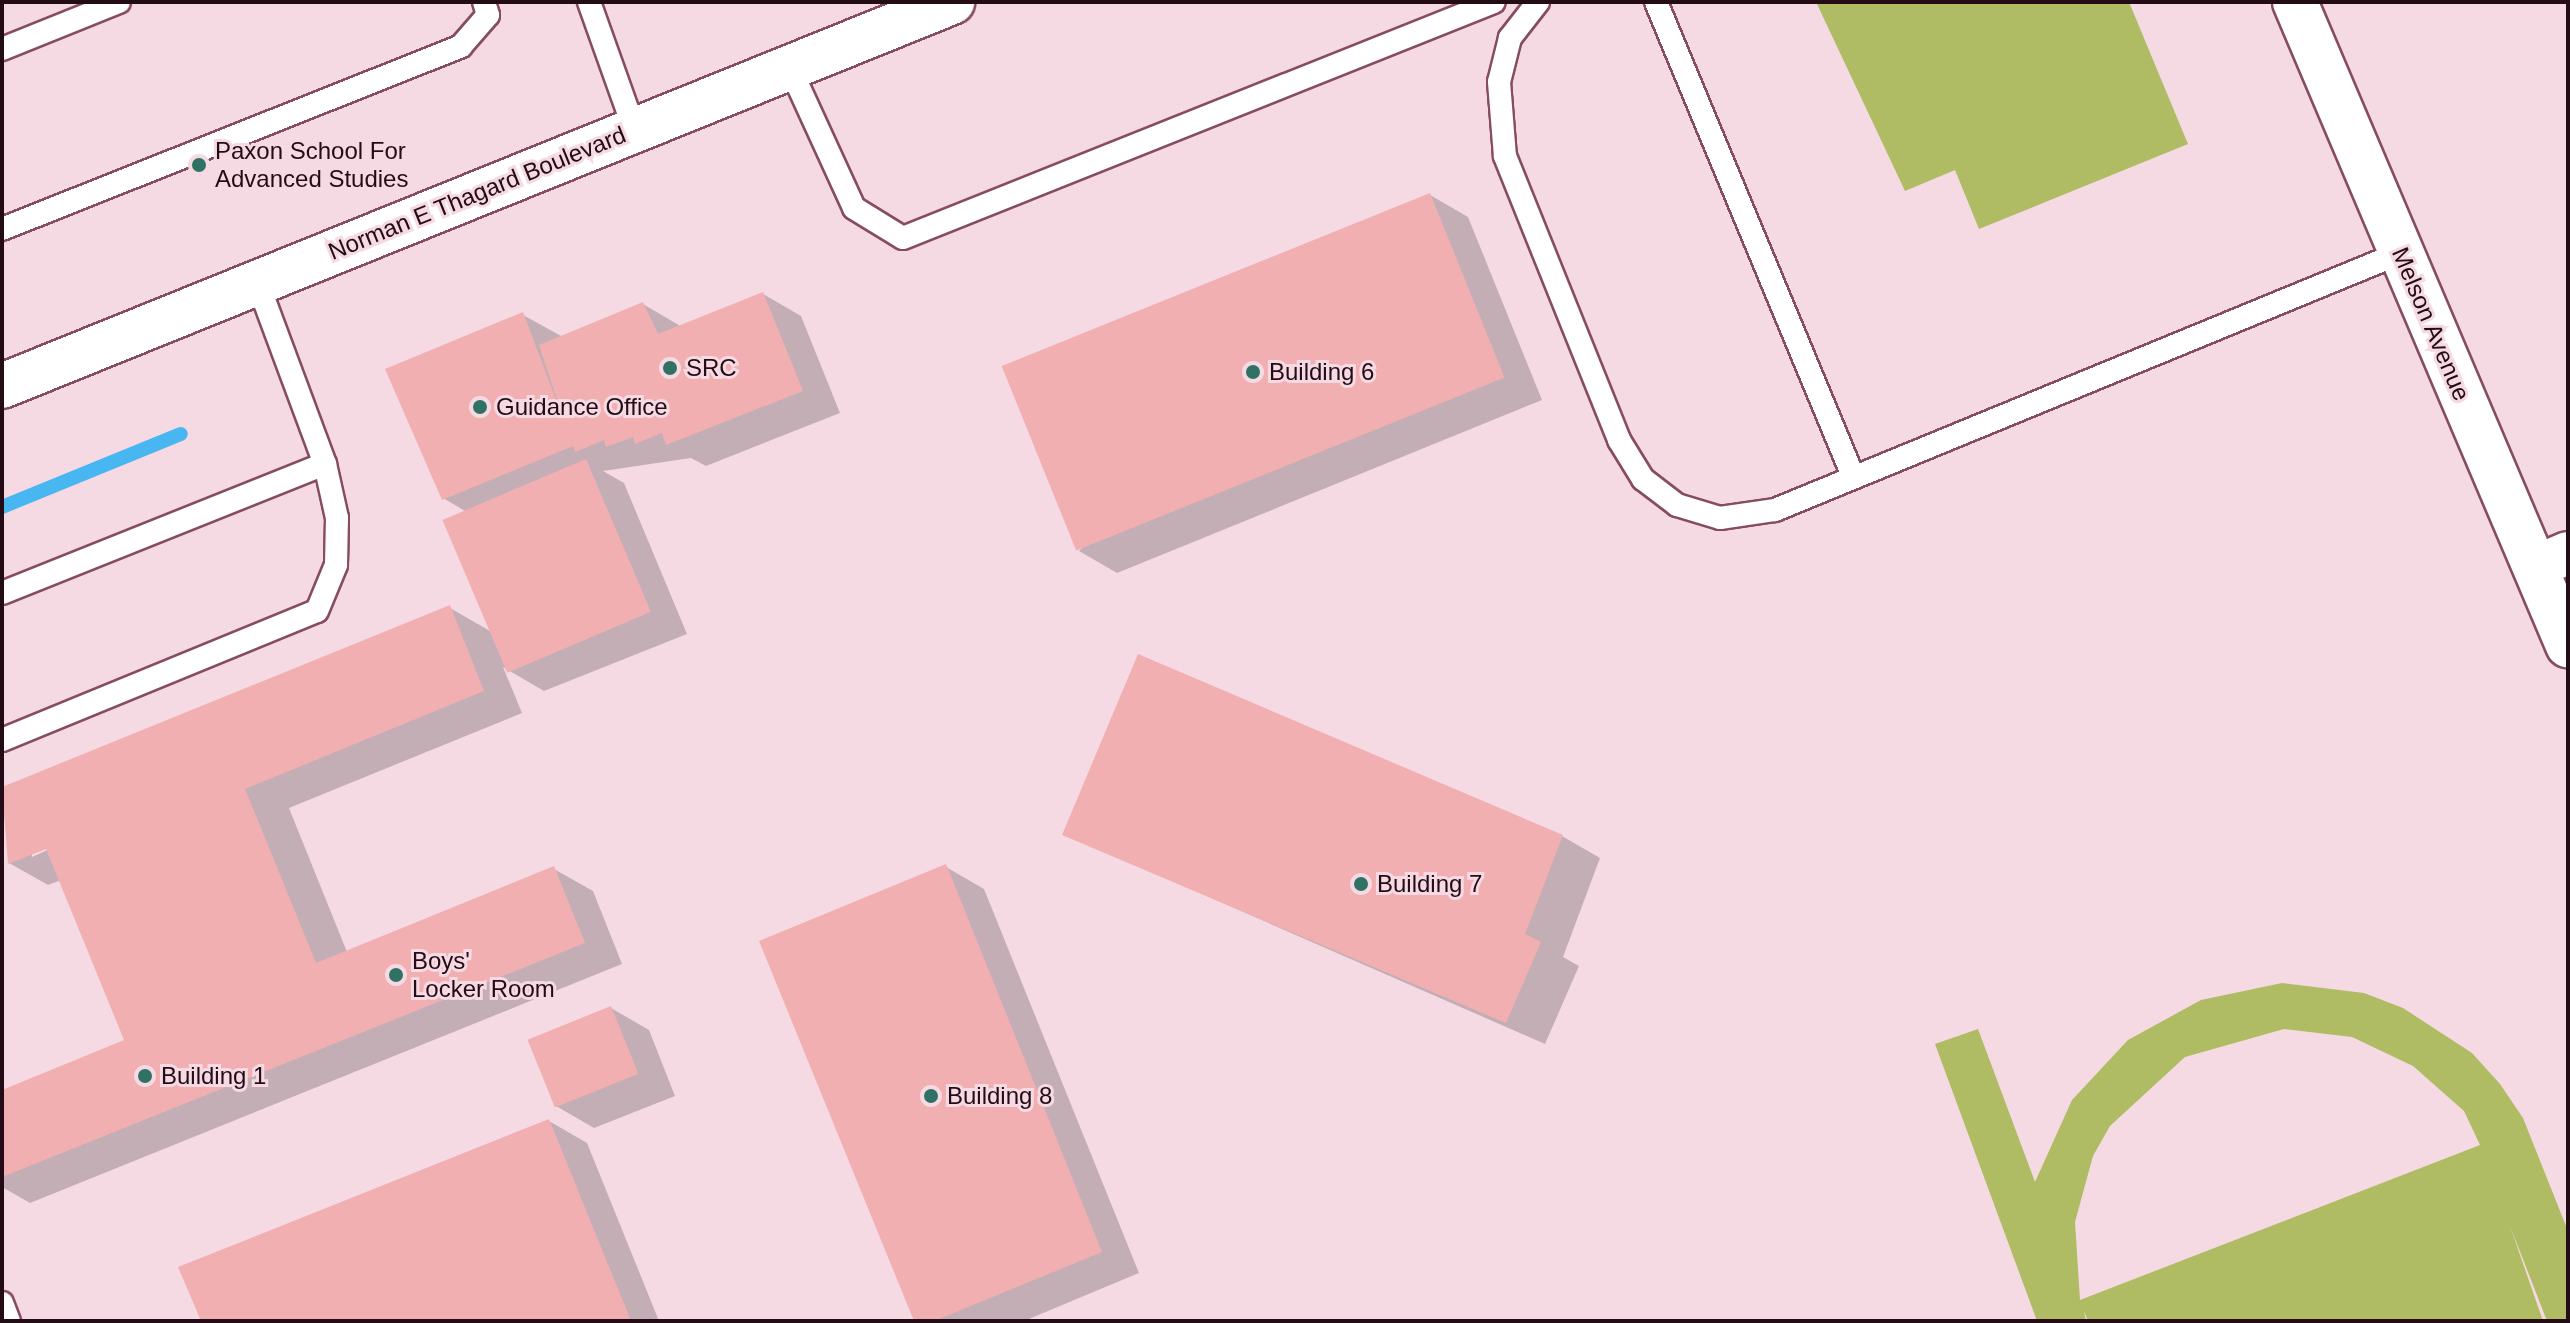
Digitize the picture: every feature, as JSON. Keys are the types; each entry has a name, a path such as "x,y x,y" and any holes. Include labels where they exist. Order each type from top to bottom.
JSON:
{"street":[{"name":"Norman E Thagard Boulevard","path":"2,386 952,2"},
{"name":"Melson Avenue","path":"2295,2 2400,253 2552,560 2568,645"}],"lane":[{"path":"2,49 119,2"},
{"path":"2,229 461,46 488,15 484,2"},
{"path":"589,2 635,131"},
{"path":"790,68 854,208 903,238 1494,2"},
{"path":"1538,2 1510,38 1499,82 1505,156 1619,440 1643,479 1677,505 1720,518 1775,510 2400,253"},
{"path":"1656,2 1853,476"},
{"path":"2,740 317,611 336,565 337,518 325,464 257,281"},
{"path":"2,593 325,464"},
{"path":"2,1303 9,1321"}],"green space":[{"path":"1816,2 2129,2 2188,144 1979,229 1955,170 1905,191"},
{"path":"2282,983 2364,993 2403,1008 2472,1053 2500,1084 2523,1118 2568,1231 2568,1321 2547,1321 2510,1226 2543,1321 2088,1321 2084,1311 2086,1321 2037,1321 1935,1044 1978,1029 2035,1182 2072,1100 2128,1040 2201,1000","holes":["2284,1029 2352,1037 2413,1066 2464,1111 2480,1145 2080,1300 2075,1222 2093,1156 2110,1126 2185,1057"]}],"building":[{"name":"Building 6","path":"1430,193 1505,378 1076,551 1002,366"},
{"path":"763,292 803,391 666,445 662,433 635,444 633,437 606,447 604,440 575,452 573,446 442,500 385,369 523,312 564,421 539,345 643,302 658,334"},
{"path":"586,459 651,612 507,673 442,520"},
{"path":"450,605 484,691 245,789 316,963 554,866 585,943 2,1177 2,1090 124,1040 46,849 8,864 2,787"},
{"name":"Building 7","path":"1138,654 1563,835 1525,934 1541,942 1506,1023 1062,835"},
{"name":"Building 8","path":"946,864 1102,1252 934,1321 914,1321 759,941"},
{"path":"611,1006 638,1074 555,1107 528,1040"},
{"path":"549,1119 631,1321 201,1321 178,1267"}],"waterway":[{"path":"2,507 181,434"}],"place":[{"name":"Paxon School For Advanced Studies","path":"199,165"},
{"name":"SRC","path":"670,368"},
{"name":"Building 6","path":"1253,372"},
{"name":"Guidance Office","path":"480,407"},
{"name":"Building 7","path":"1361,884"},
{"name":"Boys' Locker Room","path":"396,975"},
{"name":"Building 1","path":"145,1076"},
{"name":"Building 8","path":"931,1096"}]}
